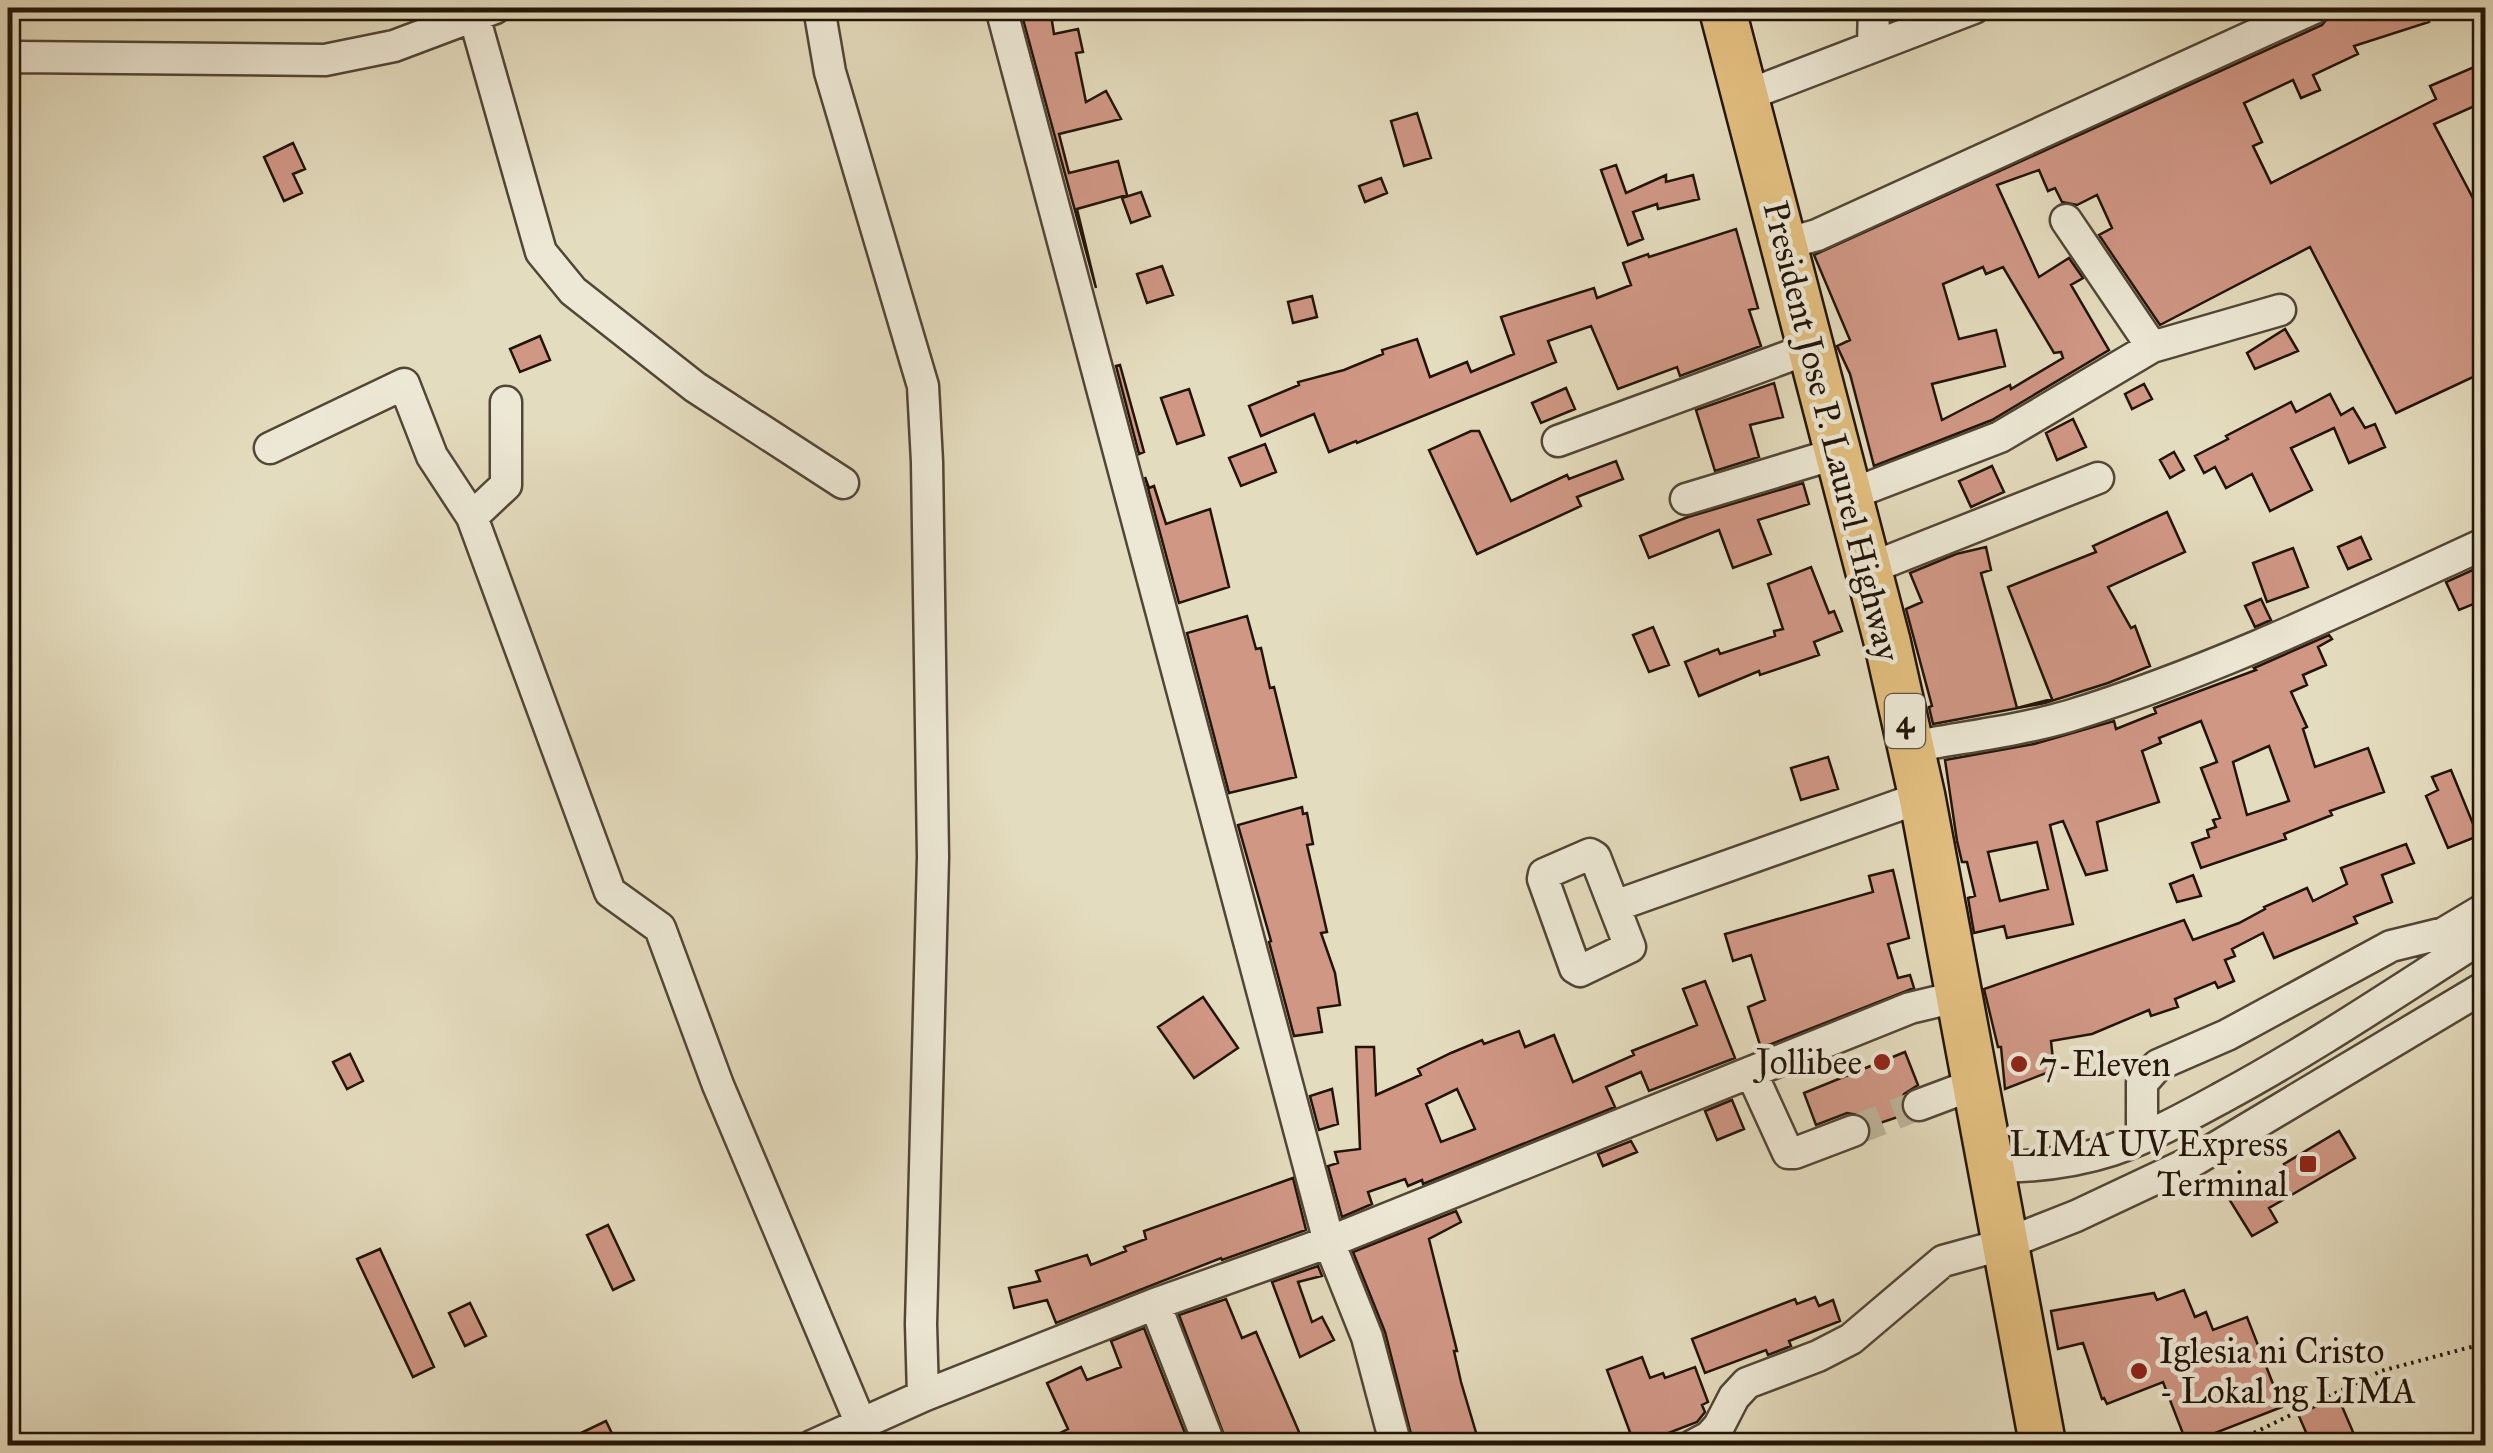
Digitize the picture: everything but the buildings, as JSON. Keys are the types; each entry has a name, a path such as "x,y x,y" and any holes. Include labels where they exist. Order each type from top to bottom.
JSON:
{"highway":[{"name":"President Jose P. Laurel Highway","path":"1722,8 1911,747 2043,1446"}],"street":[{"path":"798,8 830,72"},
{"path":"819,8 830,72 923,386 932,857 921,1324 923,1396"},
{"path":"1001,8 1329,1242 1367,1338 1396,1446"},
{"path":"1873,44 1874,8"},
{"path":"1745,96 1974,8"},
{"path":"1785,244 1817,235 2314,8"},
{"path":"11,52 325,60 394,46 484,12 542,252 572,290 695,387 844,483"},
{"path":"2066,220 2152,347"},
{"path":"1686,498 1844,474 2000,437 2152,347 2280,310"},
{"path":"1558,440 1812,348"},
{"path":"270,448 404,384 432,456 472,517 610,892 660,928 718,1085 860,1424"},
{"path":"472,517 506,484 506,402"},
{"path":"1868,569 2098,478"},
{"path":"1911,747 2065,717 2156,686 2316,621 2486,542"},
{"path":"1615,906 1922,797"},
{"path":"2440,964 2486,908"},
{"path":"2142,1136 2142,1083 2158,1065 2227,1035 2391,946 2433,937 2486,908"},
{"path":"1990,1167 2052,1164 2113,1150 2248,1084 2486,935"},
{"path":"1692,1446 1720,1426 1734,1397 1748,1383 1850,1339 1943,1261 2005,1244 2076,1216 2196,1160 2486,986"},
{"path":"2394,994 2417,1029"},
{"path":"812,1446 923,1396 1154,1304 1329,1242 1910,1008 1960,996"},
{"path":"1751,1072 1788,1153 1854,1131"},
{"path":"1919,1105 1975,1084"},
{"path":"1154,1304 1210,1446"}],"path":[{"path":"2227,1446 2381,1371 2486,1343"}],"tunnel":[{"path":"1853,1131 1919,1105"}],"place":[{"name":"Jollibee","path":"1882,1062"},
{"name":"7-Eleven","path":"2019,1064"},
{"name":"LIMA UV Express Terminal","path":"2308,1164"},
{"name":"Iglesia ni Cristo - Lokal ng LIMA","path":"2139,1371"}]}
